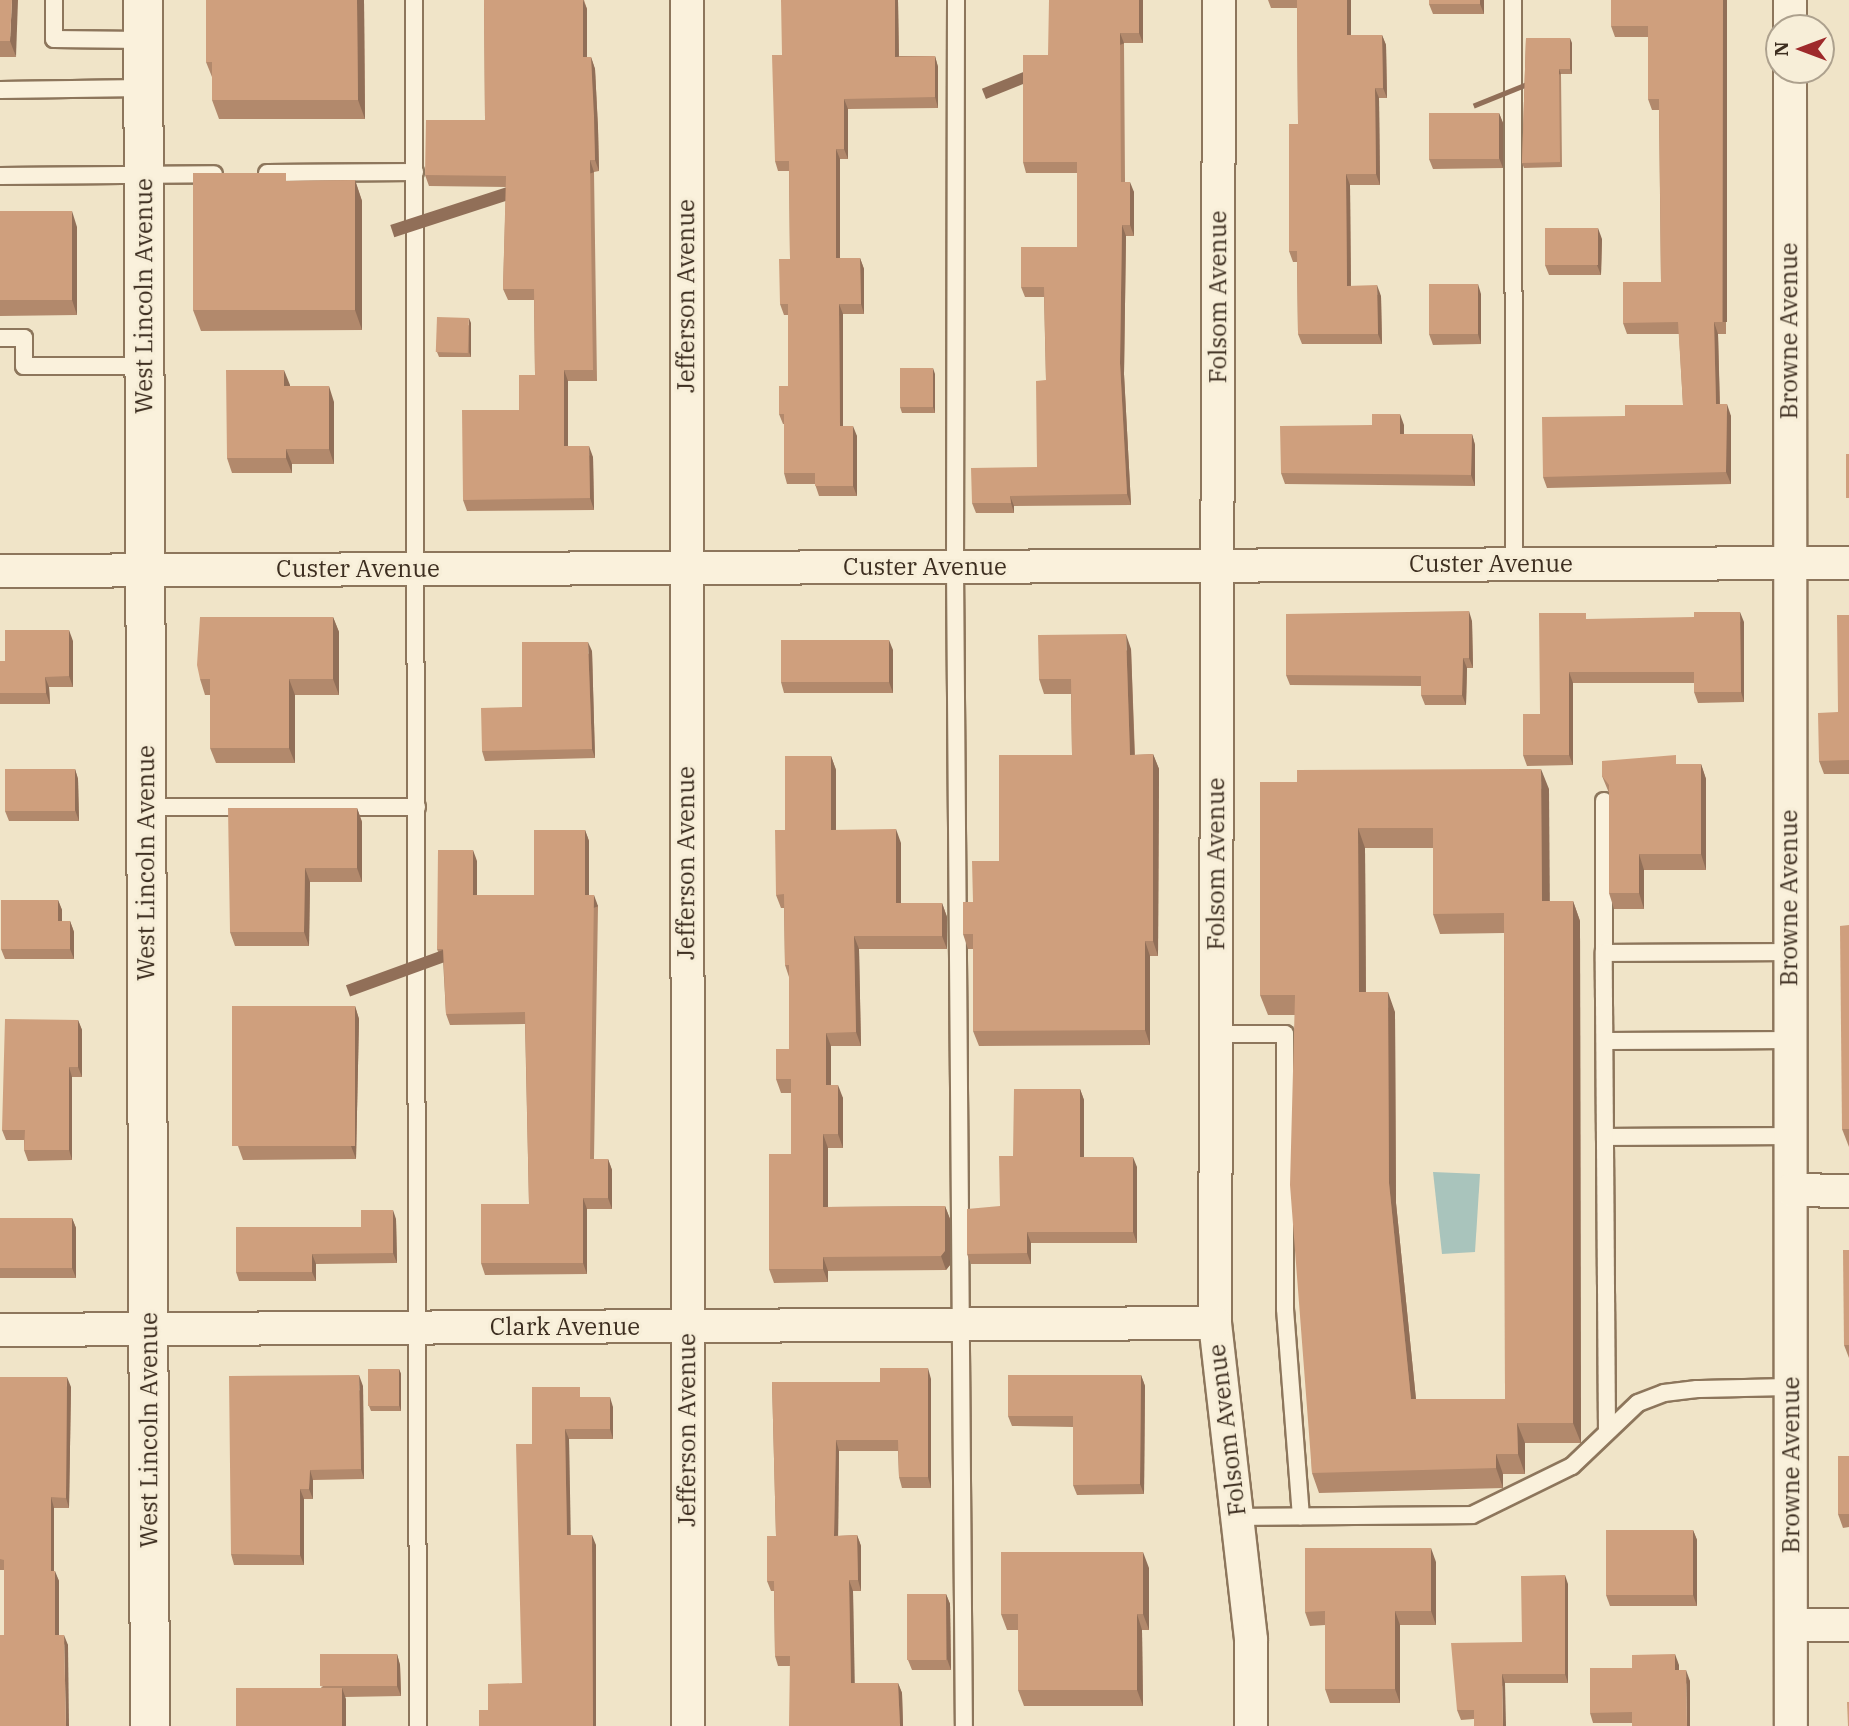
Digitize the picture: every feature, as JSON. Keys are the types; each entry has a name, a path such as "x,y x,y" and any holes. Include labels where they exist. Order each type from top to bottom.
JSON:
{"main road":[{"name":"West Lincoln Avenue","path":"143,0 149,1726"}],"street":[{"name":"Jefferson Avenue","path":"687,0 685,568 688,1726"},
{"name":"Folsom Avenue","path":"1219,0 1215,1324 1251,1640 1251,1726"},
{"name":"Browne Avenue","path":"1790,84 1788,563 1791,1726"},
{"name":"Custer Avenue","path":"0,571 1849,563"},
{"path":"1791,1190 1849,1191"},
{"name":"Clark Avenue","path":"0,1330 1215,1324"},
{"path":"1791,1625 1849,1625"}],"lane":[{"path":"54,0 54,39 143,40"},
{"path":"414,0 418,569 415,1328 418,1726"},
{"path":"956,0 955,567 964,1325 964,1726"},
{"path":"1513,0 1514,564"},
{"path":"0,90 143,88"},
{"path":"255,173 415,172"},
{"path":"0,176 229,174"},
{"path":"0,338 24,338 24,366 144,366"},
{"path":"1604,801 1607,1431"},
{"path":"145,807 417,807"},
{"path":"1604,953 1790,952"},
{"path":"1215,1034 1285,1034 1285,1309 1301,1516"},
{"path":"1605,1041 1790,1040"},
{"path":"1605,1137 1790,1136"},
{"path":"1237,1517 1472,1515 1572,1466 1638,1403 1664,1393 1791,1387"}],"water":[{"path":"1433,1172 1480,1174 1475,1252 1442,1254"}],"building":[{"path":"0,0 12,0 10,41 0,41"},
{"path":"206,0 357,0 358,100 212,100 212,62 206,62"},
{"path":"484,0 583,0 583,57 591,57 594,116 595,160 590,160 593,370 564,370 564,446 589,446 590,498 463,500 462,410 519,410 519,375 535,375 534,289 503,289 506,176 425,175 426,120 485,120"},
{"path":"781,0 895,0 895,57 935,56 935,97 844,99 844,149 836,149 836,258 860,258 861,304 839,304 840,426 853,426 853,486 815,486 815,473 784,473 784,414 779,414 779,386 788,386 788,304 780,304 779,259 790,259 789,161 775,161 772,55 782,55"},
{"path":"1049,0 1139,0 1139,33 1120,33 1121,182 1130,182 1130,225 1122,225 1120,363 1127,494 1010,496 1011,503 972,503 971,468 1037,467 1036,381 1046,380 1044,287 1021,287 1021,247 1077,247 1077,162 1023,162 1023,55 1048,55"},
{"path":"1297,0 1347,0 1347,35 1382,35 1383,88 1375,88 1376,174 1346,174 1347,286 1377,285 1378,334 1298,334 1297,251 1289,251 1289,124 1298,124"},
{"path":"1429,0 1480,0 1480,4 1429,4"},
{"path":"1611,0 1723,0 1722,322 1714,322 1716,404 1727,404 1726,472 1543,477 1542,417 1625,416 1625,405 1683,405 1678,322 1623,323 1623,282 1661,282 1659,99 1648,99 1648,26 1611,26"},
{"path":"1526,38 1570,38 1570,69 1559,69 1560,162 1522,163"},
{"path":"1429,113 1499,113 1499,159 1429,159"},
{"path":"193,173 286,173 286,181 355,180 355,310 193,310"},
{"path":"0,211 72,211 72,300 0,300"},
{"path":"1545,228 1598,228 1598,265 1545,265"},
{"path":"1429,284 1478,284 1478,334 1429,334"},
{"path":"437,317 469,318 468,353 436,352"},
{"path":"900,368 933,368 933,407 900,407"},
{"path":"226,370 284,370 284,386 329,386 329,449 286,449 286,458 227,458"},
{"path":"1372,414 1400,414 1400,434 1472,434 1471,475 1281,473 1280,426 1372,425"},
{"path":"1846,454 1849,454 1849,498 1846,498"},
{"path":"1469,611 1469,658 1463,658 1462,695 1421,695 1421,676 1286,675 1286,614"},
{"path":"1694,612 1740,612 1741,692 1694,692 1694,672 1569,672 1569,755 1523,755 1523,714 1540,714 1539,613 1586,613 1586,619 1694,617"},
{"path":"1837,615 1849,615 1849,760 1819,761 1818,713 1838,712"},
{"path":"200,617 333,617 333,679 289,679 289,748 210,748 210,679 200,679 197,665"},
{"path":"5,630 69,630 69,676 45,677 46,693 0,693 0,661 5,661"},
{"path":"1126,634 1130,755 1153,754 1153,941 1145,941 1145,1030 973,1031 973,934 963,934 963,902 973,902 972,861 999,861 999,755 1072,755 1071,679 1039,679 1038,635"},
{"path":"781,640 889,640 889,682 781,682"},
{"path":"522,642 588,642 592,749 482,751 481,708 522,707"},
{"path":"1676,755 1676,764 1701,764 1701,854 1639,854 1639,893 1609,893 1609,785 1602,776 1602,761"},
{"path":"785,756 831,756 831,830 896,829 896,903 942,903 942,936 854,936 856,1032 826,1033 826,1085 838,1085 838,1134 823,1134 823,1207 945,1206 945,1251 941,1256 823,1257 823,1269 769,1269 769,1154 791,1154 791,1079 776,1079 776,1049 789,1049 789,965 785,965 784,894 776,895 775,830 785,830"},
{"path":"5,769 75,769 75,811 5,811"},
{"path":"1541,769 1542,901 1573,901 1573,1423 1517,1423 1518,1454 1496,1454 1496,1468 1312,1473 1290,1185 1295,995 1260,995 1260,782 1297,782 1297,770","holes":["1358,828 1433,828 1433,914 1504,913 1505,1399 1411,1399 1389,1183 1388,992 1359,992"]},
{"path":"228,808 357,808 357,868 305,868 304,932 230,932"},
{"path":"534,830 585,830 585,895 594,895 590,1159 608,1159 608,1198 583,1198 583,1263 481,1263 481,1204 529,1204 525,1012 446,1014 443,949 437,949 438,850 473,850 473,895 534,895"},
{"path":"1,900 58,900 58,921 70,921 70,949 1,949"},
{"path":"1849,925 1849,1129 1842,1129 1840,926"},
{"path":"232,1006 355,1006 355,1146 232,1146"},
{"path":"5,1019 78,1020 78,1067 69,1067 69,1150 24,1150 25,1130 2,1130"},
{"path":"1014,1089 1080,1089 1080,1157 1133,1157 1133,1232 1027,1232 1027,1253 967,1254 967,1209 1000,1206 999,1156 1013,1156"},
{"path":"361,1210 393,1210 393,1253 312,1254 312,1272 236,1272 236,1227 361,1227"},
{"path":"0,1218 72,1218 72,1268 0,1268"},
{"path":"1843,1250 1849,1250 1849,1345 1844,1345"},
{"path":"880,1368 928,1368 928,1477 899,1477 898,1440 836,1440 834,1536 857,1535 858,1580 849,1580 851,1683 898,1683 900,1726 789,1726 790,1656 775,1656 774,1581 767,1581 767,1536 776,1536 772,1382 880,1382"},
{"path":"368,1369 399,1369 399,1406 368,1406"},
{"path":"359,1375 361,1469 310,1470 309,1489 300,1489 300,1555 231,1554 229,1376"},
{"path":"1008,1375 1141,1375 1140,1484 1073,1485 1073,1416 1008,1416"},
{"path":"0,1377 67,1377 66,1498 51,1497 51,1571 55,1571 55,1635 64,1635 66,1726 0,1726 0,1635 4,1635 4,1560 0,1559"},
{"path":"532,1387 580,1387 580,1397 610,1397 610,1429 565,1429 567,1535 592,1535 593,1726 479,1726 479,1710 488,1710 488,1684 522,1683 516,1444 532,1444"},
{"path":"1838,1456 1849,1456 1849,1514 1838,1514"},
{"path":"1606,1530 1693,1530 1693,1595 1606,1595"},
{"path":"1305,1548 1431,1548 1431,1611 1395,1611 1395,1689 1325,1689 1325,1611 1305,1612"},
{"path":"1001,1552 1143,1552 1143,1614 1137,1614 1137,1690 1018,1690 1018,1614 1001,1614"},
{"path":"1565,1575 1565,1674 1502,1674 1503,1726 1474,1726 1474,1710 1457,1710 1451,1643 1522,1642 1521,1576"},
{"path":"907,1594 946,1594 946,1660 907,1660"},
{"path":"320,1654 397,1654 397,1686 320,1686"},
{"path":"1675,1654 1675,1670 1686,1670 1687,1726 1632,1726 1632,1712 1590,1713 1590,1668 1632,1668 1632,1655"},
{"path":"236,1688 342,1688 342,1726 236,1726"},
{"path":"1849,1702 1849,1726 1848,1726"}]}
